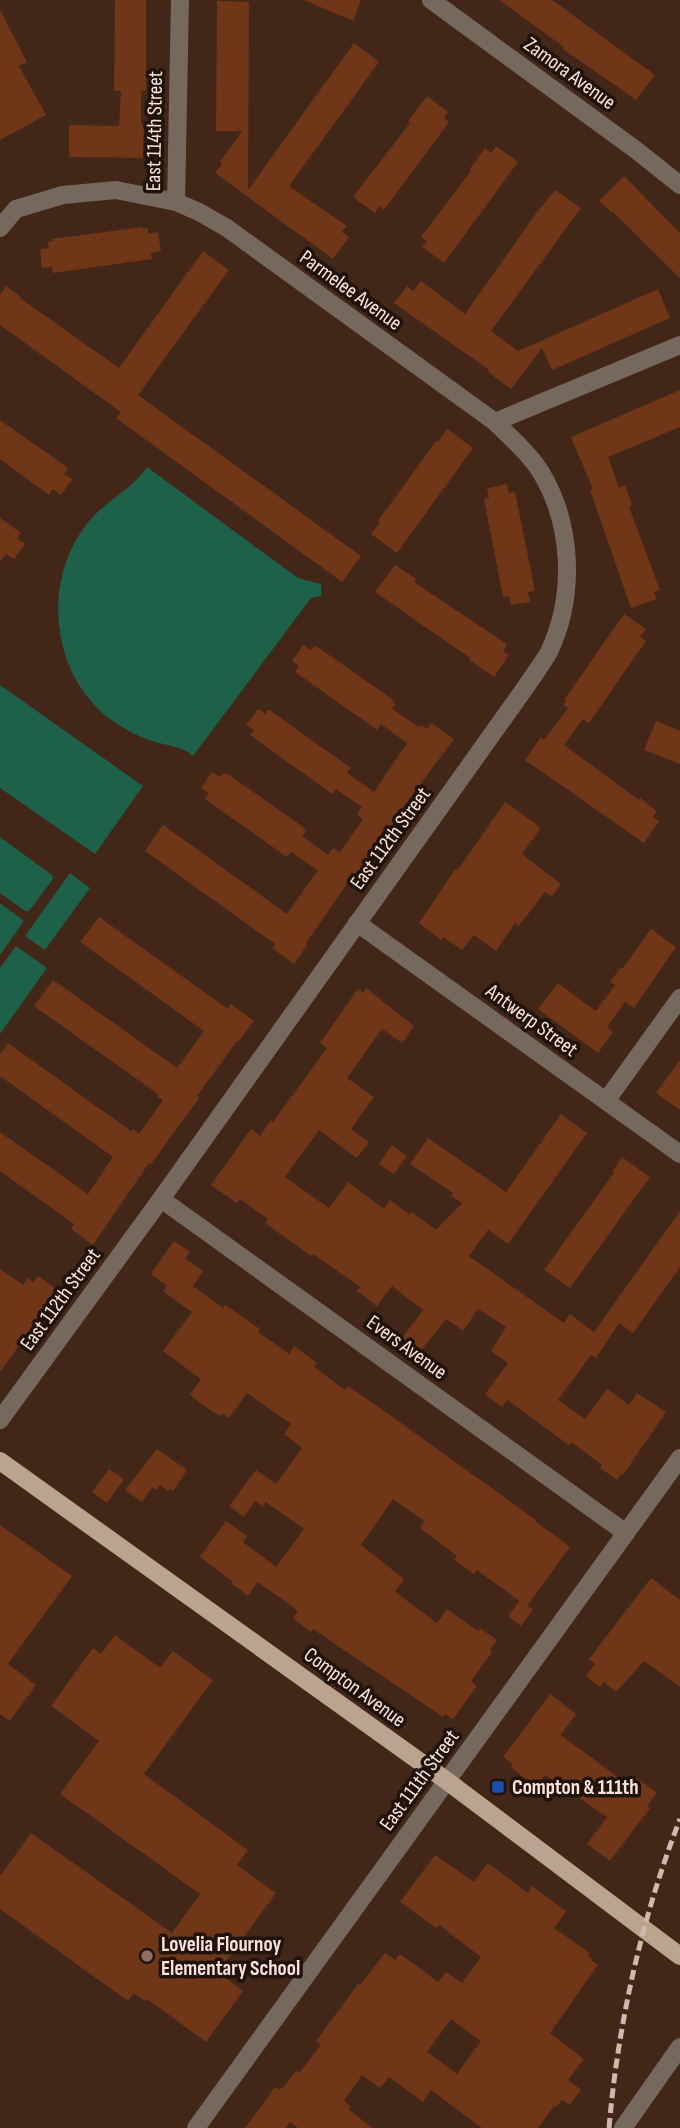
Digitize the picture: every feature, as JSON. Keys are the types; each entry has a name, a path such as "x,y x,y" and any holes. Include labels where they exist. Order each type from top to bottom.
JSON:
{"main road":[{"name":"Compton Avenue","path":"0,1461 447,1781 680,1956"}],"street":[{"name":"East 114th Street","path":"0,228 16,209 63,195 117,190 176,202 180,0"},
{"name":"Zamora Avenue","path":"432,0 680,185"},
{"name":"Parmelee Avenue","path":"176,202 227,228 495,422"},
{"path":"495,422 680,345"},
{"name":"East 112th Street","path":"0,1420 161,1199 548,652 564,610 567,574 565,541 555,502 542,473 495,422"},
{"name":"Antwerp Street","path":"357,923 680,1154"},
{"path":"606,1101 680,998"},
{"name":"Evers Avenue","path":"161,1199 626,1533"},
{"name":"East 111th Street","path":"196,2128 680,1458"},
{"path":"623,2128 680,2047"}],"green space":[{"path":"147,467 298,578 321,584 321,596 311,598 193,756 132,733 94,705 78,683 66,658 60,631 58,603 62,575 71,549 93,517 133,483"},
{"path":"0,685 143,786 95,854 0,788"},
{"path":"0,837 52,875 53,879 29,911 25,911 0,893"},
{"path":"70,873 90,888 45,950 25,936"},
{"path":"0,903 24,921 0,955"},
{"path":"16,946 47,968 0,1034 0,968"}],"building":[{"path":"115,0 146,0 146,91 141,91 143,158 69,157 69,125 119,126 121,91 114,91"},
{"path":"304,0 361,0 353,21"},
{"path":"499,0 552,0 655,75 636,100"},
{"path":"217,1 249,2 248,190 354,43 379,62 289,186 347,226 342,232 349,237 333,259 215,173 242,131 216,131"},
{"path":"0,10 27,62 19,66 46,115 0,140"},
{"path":"427,96 448,112 444,118 449,122 384,210 379,206 375,213 353,197 410,123 408,121"},
{"path":"496,146 518,162 444,263 422,247 427,241 421,237 485,148 491,153"},
{"path":"624,176 680,233 680,278 599,201"},
{"path":"555,190 581,208 491,331 518,351 658,289 670,318 552,370 542,348 511,389 488,372 489,370 394,303 407,286 413,291 421,281 465,314"},
{"path":"148,228 148,234 158,232 161,251 151,253 152,259 53,273 52,267 42,268 40,249 49,248 48,242 53,241 52,239"},
{"path":"203,251 229,270 138,395 361,556 342,582 116,418 121,412 0,325 0,295 6,286 119,368"},
{"path":"680,390 680,427 608,457 619,488 625,485 632,505 629,507 660,590 654,592 657,599 631,608 590,490 593,489 571,437"},
{"path":"0,420 68,469 64,474 72,479 61,495 53,489 49,495 0,459"},
{"path":"447,429 473,448 397,553 371,534"},
{"path":"507,484 509,493 515,492 535,591 528,592 530,602 511,605 509,596 503,597 484,499 489,498 487,488"},
{"path":"0,518 21,533 17,538 25,544 14,559 6,554 0,562"},
{"path":"395,565 416,579 414,582 507,644 503,651 509,655 494,677 375,592"},
{"path":"624,614 646,629 640,637 646,641 589,723 583,719 564,745 657,811 653,817 659,821 644,843 525,760 541,737 544,740 568,708 563,705 566,701 564,700"},
{"path":"303,645 311,650 314,646 319,648 375,687 393,700 396,704 392,709 419,727 420,725 427,729 431,723 454,739 393,821 395,822 352,883 349,881 294,964 272,948 275,944 145,851 163,825 287,914 318,870 291,852 287,857 205,799 209,793 201,788 212,772 220,777 224,773 228,774 303,827 306,831 302,836 328,855 333,848 340,852 363,819 357,814 362,807 336,789 332,794 250,735 254,730 246,725 258,709 265,714 268,709 351,768 347,773 374,792 407,743 381,724 377,730 295,672 299,666 292,661"},
{"path":"656,721 680,731 680,764 644,750"},
{"path":"505,802 540,829 522,854 561,884 552,897 545,892 519,926 515,923 496,951 474,935 462,950 443,937 441,940 419,923"},
{"path":"99,917 228,1009 231,1004 254,1021 197,1096 199,1098 151,1164 149,1163 93,1245 71,1229 74,1224 0,1171 0,1132 88,1194 113,1157 0,1076 0,1054 8,1043 131,1131 133,1129 139,1134 163,1100 34,1006 53,980 177,1068 204,1031 80,942"},
{"path":"651,929 676,947 634,1008 625,1002 607,1027 613,1032 598,1053 538,1009 558,983 596,1011 615,985 610,982"},
{"path":"366,988 414,1026 402,1043 382,1029 347,1078 374,1097 351,1129 369,1142 357,1158 319,1130 285,1177 329,1208 348,1182 384,1209 390,1200 436,1230 462,1203 451,1196 453,1193 410,1164 428,1138 506,1192 561,1114 587,1133 508,1244 488,1230 469,1256 564,1323 570,1314 594,1332 680,1211 680,1267 633,1333 619,1323 596,1358 591,1355 558,1400 585,1419 607,1389 629,1405 637,1393 666,1412 617,1480 571,1442 569,1445 507,1400 502,1407 485,1394 508,1363 491,1351 506,1327 478,1309 463,1331 446,1319 420,1352 402,1338 423,1310 392,1286 377,1306 357,1291 360,1287 265,1223 268,1219 240,1199 237,1203 211,1185 251,1129 260,1136 271,1120 273,1122 327,1048 320,1043 358,989 363,993"},
{"path":"680,1060 680,1110 656,1093"},
{"path":"392,1145 407,1156 394,1174 379,1164"},
{"path":"622,1157 650,1177 570,1288 544,1270 614,1173 612,1172"},
{"path":"174,1241 190,1252 185,1258 203,1271 193,1286 223,1308 225,1305 260,1329 258,1332 289,1354 294,1346 317,1363 314,1367 345,1390 348,1386 390,1415 570,1547 527,1606 533,1609 521,1626 508,1616 519,1601 477,1570 474,1574 454,1560 457,1556 420,1528 424,1521 393,1499 361,1545 404,1579 395,1592 437,1623 447,1609 478,1631 480,1628 497,1640 490,1650 492,1652 471,1681 477,1686 453,1719 445,1714 443,1717 313,1629 311,1632 293,1618 298,1611 258,1582 248,1596 200,1557 226,1521 247,1536 243,1542 276,1567 304,1529 266,1502 263,1507 255,1501 244,1517 229,1506 256,1470 276,1484 302,1448 284,1434 291,1424 247,1393 229,1418 211,1411 190,1395 201,1379 163,1351 192,1312 163,1291 167,1286 151,1274"},
{"path":"0,1269 23,1285 28,1278 33,1282 38,1276 61,1292 0,1372"},
{"path":"157,1449 187,1470 173,1491 160,1485 156,1490 152,1487 142,1502 125,1490"},
{"path":"109,1469 124,1479 107,1503 92,1492"},
{"path":"0,1525 72,1576 8,1664 36,1685 10,1721 0,1714"},
{"path":"651,1578 680,1600 680,1687 644,1661 616,1692 604,1682 600,1687 586,1676 595,1664 589,1659"},
{"path":"115,1635 160,1668 173,1651 213,1680 144,1774 248,1850 237,1865 276,1893 218,1972 243,1991 206,2042 147,1999 144,2001 134,1993 128,2001 0,1909 0,1876 31,1833 172,1933 200,1894 60,1794 99,1741 51,1706 93,1648 101,1654"},
{"path":"550,1694 576,1714 561,1735 630,1786 637,1778 657,1793 647,1806 650,1808 610,1861 587,1844 607,1817 545,1775 536,1787 514,1770 511,1767 513,1764 503,1757"},
{"path":"435,1855 474,1882 488,1863 528,1893 532,1886 566,1911 554,1928 590,1953 588,1956 598,1965 550,2033 584,2059 568,2080 581,2090 570,2105 562,2100 554,2106 538,2128 482,2128 431,2090 423,2102 389,2077 380,2088 362,2075 344,2101 351,2107 349,2110 373,2128 298,2128 290,2122 286,2128 245,2128 275,2087 282,2089 296,2071 299,2073 321,2045 316,2041 358,1984 360,1985 385,1953 395,1960 400,1954 438,1982 446,1972 462,1983 481,1957 439,1925 436,1928 400,1902","holes":["451,2019 481,2041 457,2074 427,2052"]}],"railway":[{"path":"609,2128 625,2010 643,1932 680,1819"}],"place":[{"name":"Compton & 111th","path":"498,1787"},
{"name":"Lovelia Flournoy Elementary School","path":"147,1956"}]}
